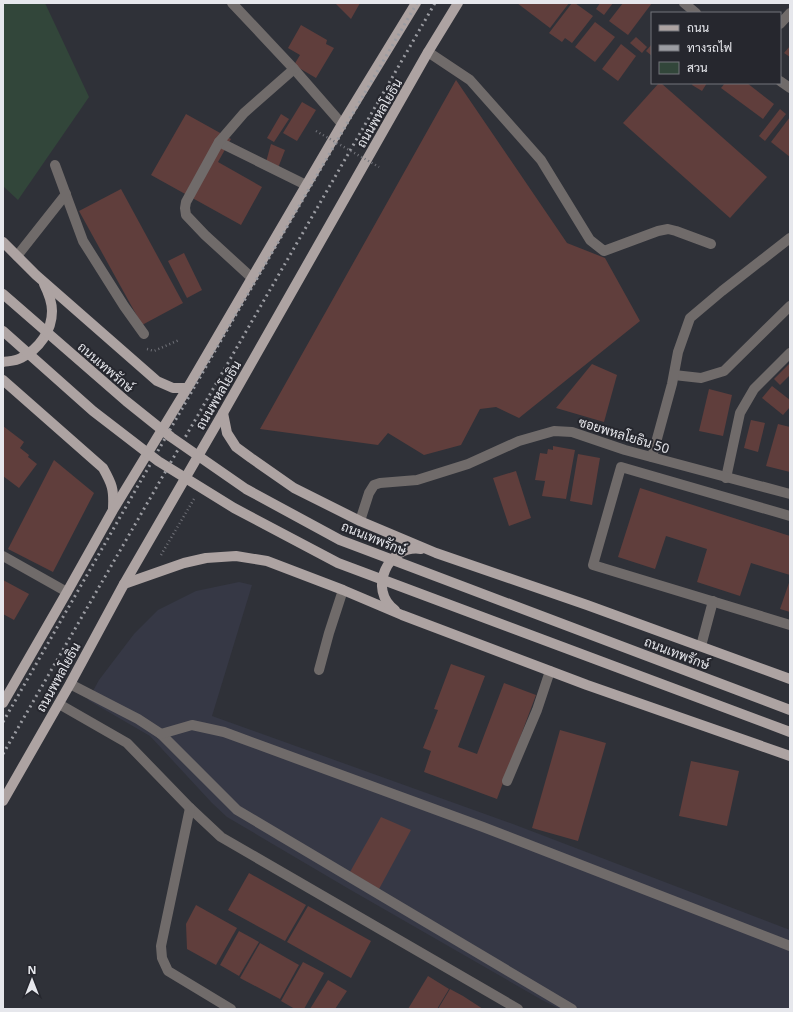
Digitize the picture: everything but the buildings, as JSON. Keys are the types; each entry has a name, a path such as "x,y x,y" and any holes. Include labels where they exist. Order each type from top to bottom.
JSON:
{"main road":[{"name":"ถนนพหลโยธิน","path":"3,703 113,510 187,388 342,124 416,3"},
{"name":"ถนนพหลโยธิน","path":"3,801 70,684 124,584 224,413 428,52 458,3"},
{"name":"ถนนเทพรักษ์","path":"3,242 36,275 157,381 173,388 187,388"},
{"path":"3,362 21,358 34,350 42,341 49,328 52,311 49,294 44,284 36,275"},
{"name":"ถนนเทพรักษ์","path":"3,294 126,401 171,437 246,489 340,540 790,710"},
{"path":"3,331 93,411 158,461 234,508 338,562 790,732"},
{"path":"3,380 103,468 110,481 114,495 113,510"},
{"name":"ถนนเทพรักษ์","path":"224,413 227,433 236,447 294,488 360,521 428,550 701,646 790,679"},
{"path":"402,615 392,608 385,598 382,588 383,574 391,560 397,555 408,550 418,548 428,550"},
{"path":"124,584 184,563 206,558 236,556 268,561 402,615 550,671 790,756"}],"street":[{"path":"232,3 294,69 342,124"},
{"path":"684,3 695,12"},
{"path":"781,23 790,13"},
{"path":"428,52 470,80 540,160 590,240 604,251 658,231 668,229 711,244"},
{"path":"252,278 205,235 186,215 186,202 219,142 244,112 294,69"},
{"path":"781,82 790,88"},
{"path":"219,142 306,185"},
{"path":"55,165 83,241 124,306 144,334"},
{"path":"17,256 66,194"},
{"path":"652,457 674,375 678,352 690,318 790,238"},
{"path":"674,375 701,378 724,371 790,306"},
{"path":"726,478 740,413 754,389 790,353"},
{"name":"ซอยพหลโยธิน 50","path":"360,521 369,493 374,485 380,482 417,480 468,464 519,441 554,431 572,432 625,450 790,494"},
{"path":"790,516 621,468 593,565 790,625"},
{"path":"3,556 67,592"},
{"path":"319,670 343,590"},
{"path":"701,646 713,601"},
{"path":"507,781 537,710 550,671"},
{"path":"70,684 138,719 161,734 236,810 572,1009"},
{"path":"58,704 127,743 190,808 221,837 518,1009"},
{"path":"161,734 192,726 224,732 483,827 790,946"},
{"path":"190,808 161,946 162,958 168,971 231,1009"}],"path":[{"path":"316,131 379,167"},
{"path":"161,556 196,496"}],"shaded area":[{"path":"239,582 252,585 212,716 513,824 790,930 790,1009 560,1009 349,889 227,817 212,803 150,736 88,700 99,680 134,634 158,610 196,591"}],"green space":[{"path":"3,3 45,3 89,97 18,200 3,186"}],"railway":[{"path":"3,722 219,344 417,3"},
{"path":"3,754 435,3"}]}
